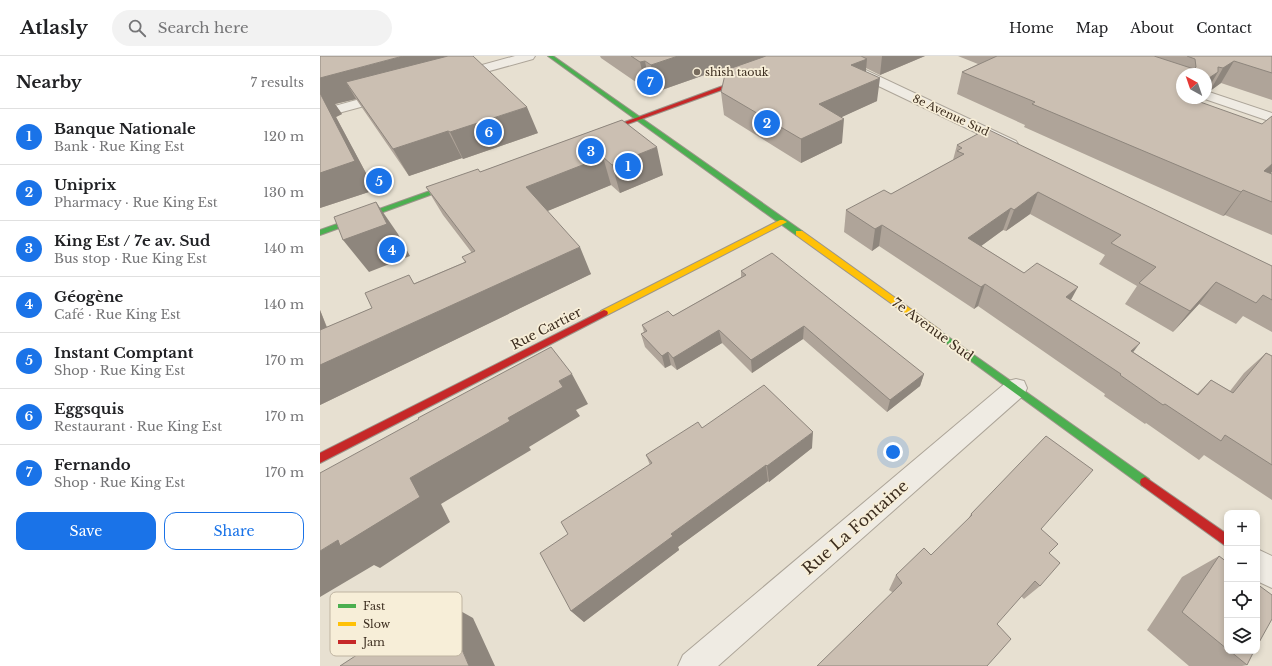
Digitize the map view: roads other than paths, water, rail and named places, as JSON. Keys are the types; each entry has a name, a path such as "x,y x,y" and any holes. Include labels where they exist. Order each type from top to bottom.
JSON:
{"street":[{"path":"447,79 529,56"},
{"name":"7e Avenue Sud","path":"550,56 1016,388 1224,539"},
{"name":"8e Avenue Sud","path":"826,56 1021,149"},
{"path":"586,137 759,75"},
{"path":"320,114 402,91"},
{"path":"1212,97 1272,118"},
{"path":"320,233 468,180"},
{"name":"Rue Cartier","path":"320,458 783,222"},
{"name":"Rue La Fontaine","path":"694,666 1016,388"},
{"path":"1260,565 1272,574"}],"place":[{"name":"shish taouk","path":"697,72"},
{"name":"Fernando","path":"650,82"},
{"name":"Uniprix","path":"767,123"},
{"name":"Eggsquis","path":"489,132"},
{"name":"King Est / 7e av. Sud","path":"591,151"},
{"name":"Banque Nationale","path":"628,166"},
{"name":"Instant Comptant","path":"379,181"},
{"name":"Géogène","path":"392,250"}]}
